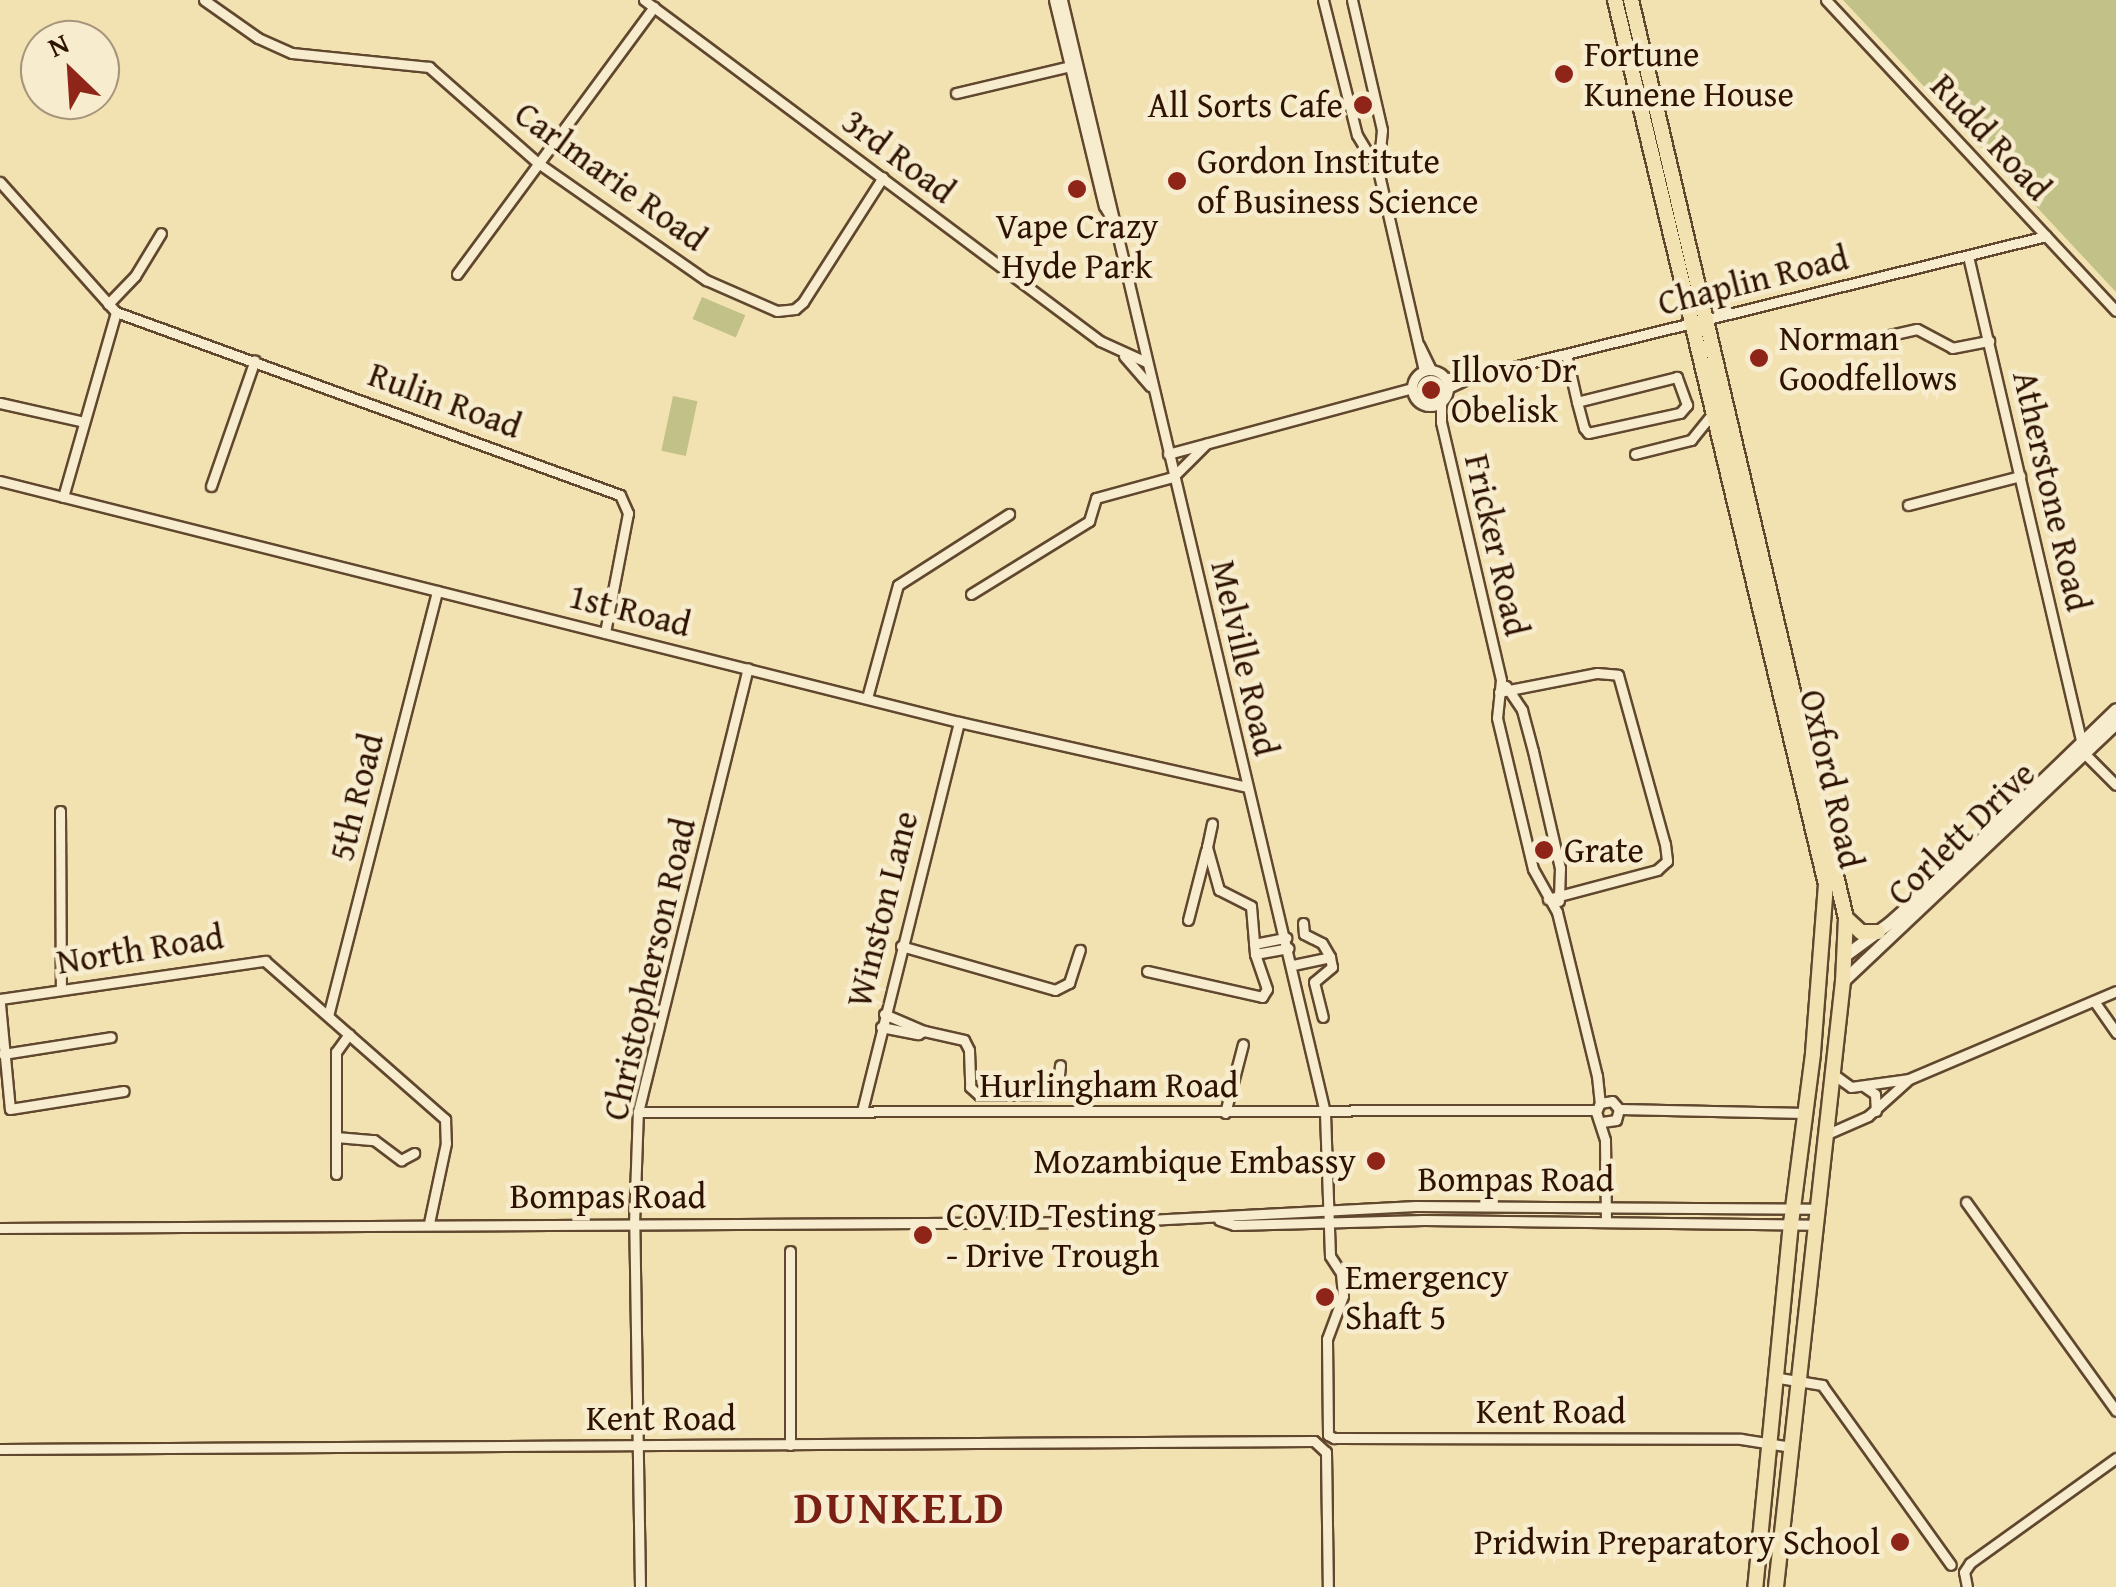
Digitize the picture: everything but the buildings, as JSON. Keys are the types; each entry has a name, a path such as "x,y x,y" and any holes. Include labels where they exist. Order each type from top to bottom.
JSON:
{"main road":[{"name":"Oxford Road","path":"1615,0 1846,918 1843,981 1776,1587"},
{"name":"Oxford Road","path":"1631,0 1699,322 1714,412 1824,864 1827,895 1755,1587"},
{"name":"Corlett Drive","path":"1843,981 2116,709"},
{"name":"Corlett Drive","path":"1844,956 1878,932 2083,746 2116,723"},
{"path":"1846,918 1860,932 1878,932"},
{"path":"1820,986 1829,968 1844,956"},
{"path":"1782,1348 1802,1351"},
{"path":"1775,1417 1794,1418"},
{"path":"1758,1562 1779,1564"}],"street":[{"name":"Carlmarie Road","path":"204,0 258,38 292,53 429,66 538,163 706,280 764,308 786,312 803,302 883,177"},
{"name":"3rd Road","path":"644,0 1123,354 1152,388"},
{"name":"Melville Road","path":"1054,0 1104,206 1110,216"},
{"name":"Melville Road","path":"1062,0 1325,1113 1330,1256 1340,1273 1343,1296 1326,1340 1328,1587"},
{"path":"1168,454 1390,396 1413,392 1436,404 1446,383 1427,370 1378,170 1357,135 1323,0"},
{"path":"1352,0 1382,130 1378,170"},
{"name":"Rudd Road","path":"1826,0 2116,312"},
{"path":"457,274 654,8"},
{"path":"956,93 1070,66"},
{"path":"0,182 112,308"},
{"path":"62,497 112,308 161,233"},
{"name":"Chaplin Road","path":"1446,383 2046,236"},
{"name":"Atherstone Road","path":"1968,256 2083,746"},
{"name":"Rulin Road","path":"112,308 620,495 628,513 605,633"},
{"path":"1868,340 1917,329 1952,348 1988,341"},
{"name":"3rd Road","path":"1123,354 1146,362"},
{"path":"1566,354 1577,402 1584,428 1592,434 1680,413 1687,405 1677,378 1577,402"},
{"path":"211,486 256,360"},
{"path":"1413,392 1427,370"},
{"path":"0,403 84,422"},
{"name":"Fricker Road","path":"1436,404 1504,691 1522,710 1534,751 1560,868 1556,912"},
{"path":"1635,454 1691,440 1714,412"},
{"path":"971,594 1090,521 1096,498 1173,477 1206,444"},
{"path":"1908,505 2020,476"},
{"name":"1st Road","path":"0,481 958,722 1247,788"},
{"path":"867,698 898,584 1009,514"},
{"name":"5th Road","path":"328,1016 437,591"},
{"name":"Christopherson Road","path":"640,1587 634,1224 638,1112 748,668"},
{"path":"1504,691 1597,673 1618,675 1626,691 1665,844 1666,861 1658,870 1548,899"},
{"name":"Fricker Road","path":"1504,691 1496,718 1532,869 1556,912 1606,1112 1606,1222"},
{"name":"Winston Lane","path":"862,1111 958,722"},
{"path":"2083,746 2116,786"},
{"path":"60,811 61,989"},
{"path":"1188,920 1212,824"},
{"path":"1147,971 1262,997 1267,989 1254,949 1251,906 1223,896 1207,848"},
{"path":"1303,924 1304,934 1322,943 1330,957 1332,967 1314,982 1323,1017"},
{"path":"1254,949 1287,943"},
{"path":"901,946 1055,990 1069,983 1080,950"},
{"path":"1292,966 1330,957"},
{"name":"North Road","path":"0,1001 258,959 445,1119 446,1143 429,1224"},
{"path":"1833,1074 1845,1086 1865,1087 1909,1079 2116,991"},
{"path":"0,1001 10,1109 124,1090"},
{"path":"2094,1001 2116,1032"},
{"path":"884,1014 967,1043 970,1087 979,1095 1057,1094 1060,1064"},
{"path":"881,1028 918,1034 924,1030"},
{"path":"336,1174 336,1052 349,1034"},
{"path":"3,1054 111,1037"},
{"path":"1225,1114 1243,1044"},
{"path":"1824,1136 1876,1111 1909,1079"},
{"path":"1865,1087 1875,1094 1876,1111"},
{"name":"Hurlingham Road","path":"638,1112 1806,1113"},
{"path":"336,1137 374,1140 402,1160 414,1153"},
{"path":"1966,1202 2116,1411"},
{"name":"Bompas Road","path":"0,1228 1216,1220 1328,1210 1608,1205 1816,1217"},
{"name":"Bompas Road","path":"1216,1220 1234,1224 1816,1217"},
{"path":"790,1252 790,1444"},
{"path":"1779,1378 1819,1383 1827,1390 1951,1564"},
{"name":"Kent Road","path":"0,1449 1741,1439 1792,1447"},
{"path":"1967,1587 1964,1572 1980,1554 2116,1458"}],"green space":[{"path":"1843,0 2116,0 2116,292 1960,125"},
{"path":"702,297 745,315 736,337 693,319"},
{"path":"673,396 697,401 686,456 661,451"}],"place":[{"name":"Fortune Kunene House","path":"1564,74"},
{"name":"All Sorts Cafe","path":"1363,105"},
{"name":"Gordon Institute of Business Science","path":"1177,181"},
{"name":"Vape Crazy Hyde Park","path":"1077,189"},
{"name":"Norman Goodfellows","path":"1759,358"},
{"name":"Illovo Dr Obelisk","path":"1431,390"},
{"name":"Grate","path":"1544,850"},
{"name":"Mozambique Embassy","path":"1376,1161"},
{"name":"COVID Testing - Drive Trough","path":"923,1235"},
{"name":"Emergency Shaft 5","path":"1325,1297"},
{"name":"Pridwin Preparatory School","path":"1900,1542"}],"district":[{"name":"DUNKELD","path":"900,1507"}]}
